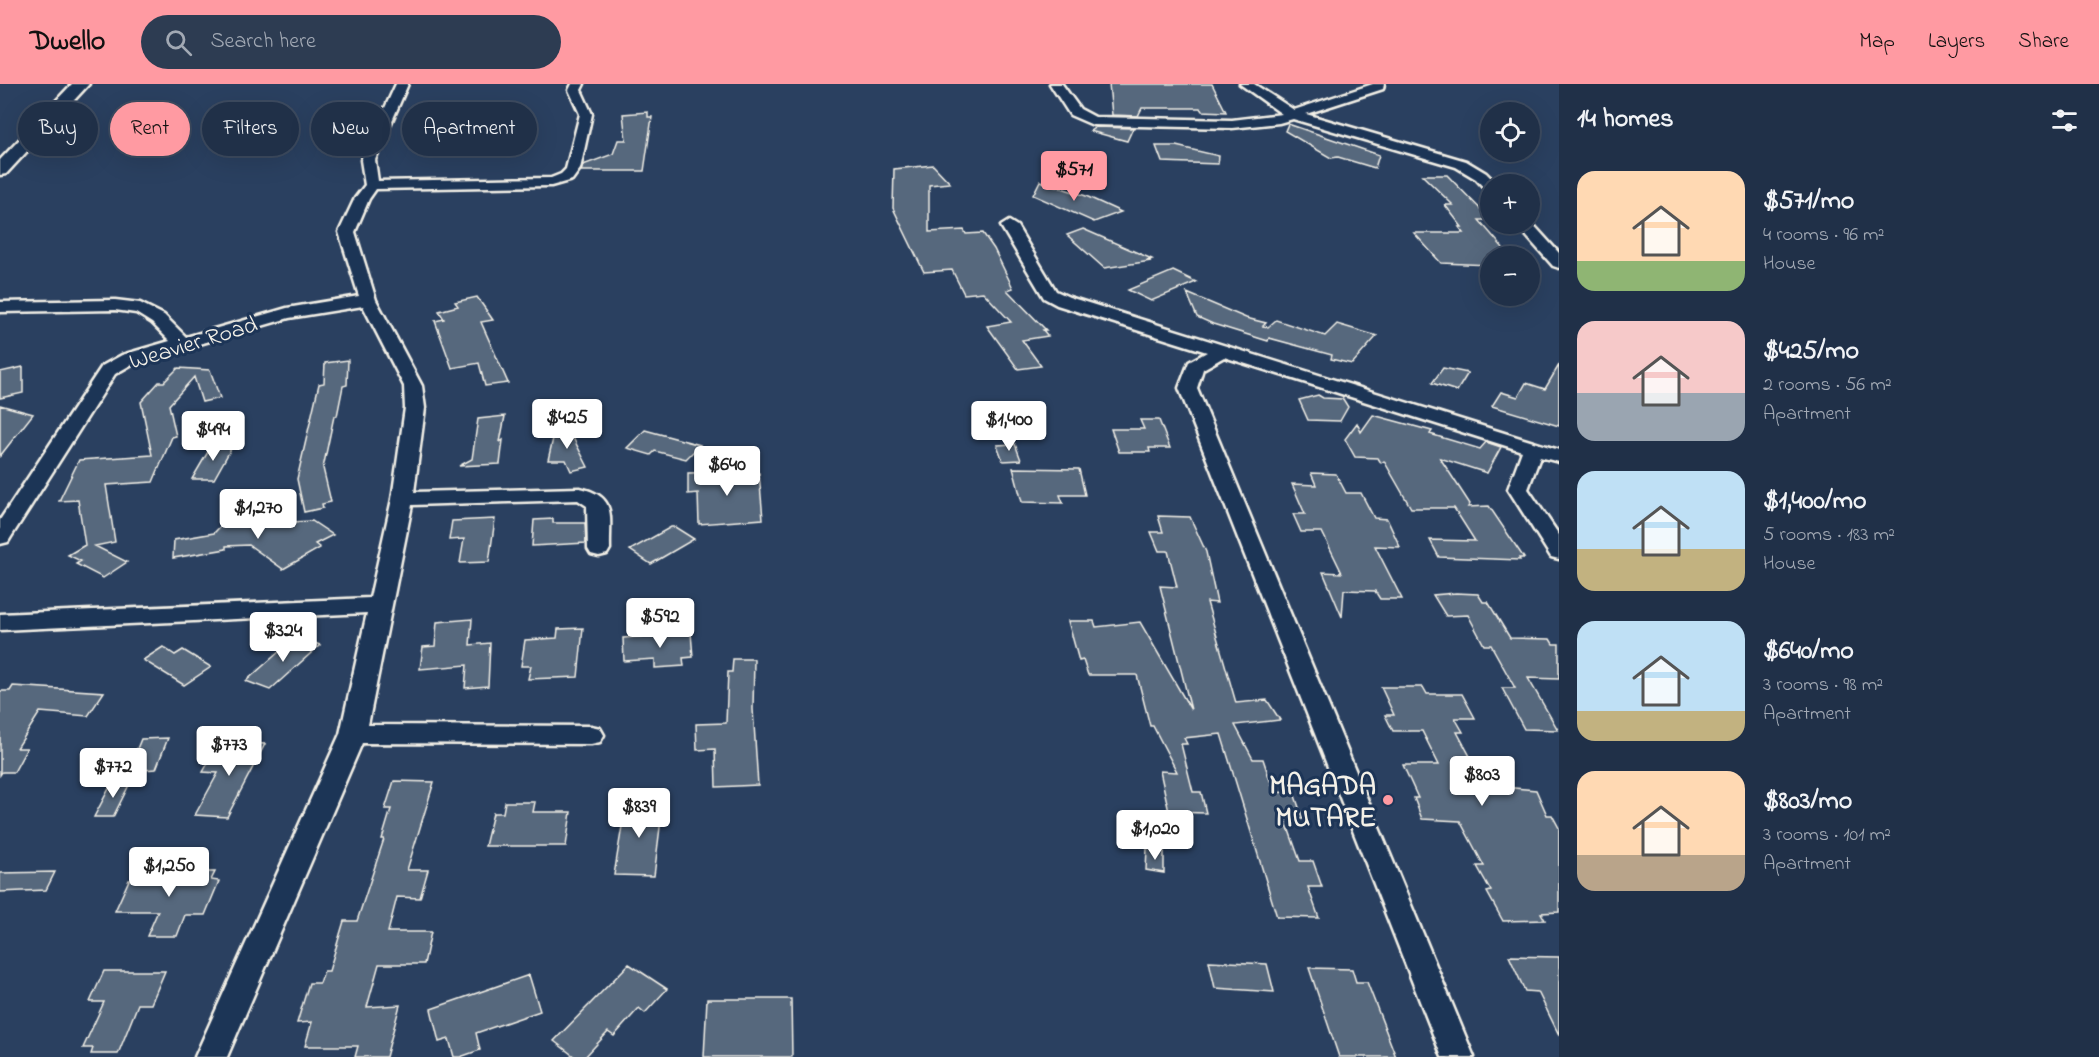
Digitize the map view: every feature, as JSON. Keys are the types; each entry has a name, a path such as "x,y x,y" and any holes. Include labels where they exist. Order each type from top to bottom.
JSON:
{"street":[{"path":"0,170 81,84"},
{"path":"211,1057 353,734 403,499 415,408 412,386 368,300 347,231 362,198 372,185 368,160 402,84"},
{"path":"372,185 562,179 569,176 573,169 586,114 575,90 578,84"},
{"path":"1056,84 1075,112 1101,123 1232,124 1279,119 1379,86"},
{"path":"1246,84 1291,114 1461,164 1480,175"},
{"path":"1009,226 1050,294 1063,301 1559,456"},
{"path":"1533,234 1559,263"},
{"name":"Weavier Road","path":"0,537 108,370 128,359 287,313 368,300"},
{"path":"0,307 115,305 140,308 158,319 183,344"},
{"path":"1222,351 1195,366 1188,388 1458,1057"},
{"path":"1533,448 1518,489 1559,552"},
{"path":"403,499 580,494 592,498 598,505 599,549"},
{"path":"0,622 380,605"},
{"path":"353,734 591,735"}],"building":[{"path":"1109,84 1212,84 1226,112 1202,111 1200,108 1142,108 1138,116 1112,115"},
{"path":"648,112 648,117 652,117 644,171 581,171 583,165 613,154 618,140 626,140 623,114"},
{"path":"1288,124 1379,155 1375,168 1338,157 1331,158 1285,131"},
{"path":"1096,127 1133,128 1127,141 1090,131"},
{"path":"1156,146 1176,146 1219,156 1218,164 1162,162"},
{"path":"933,165 950,183 929,185 929,232 964,230 966,234 983,233 994,249 1013,288 1007,290 1046,330 1043,330 1048,336 1022,340 1041,366 1018,369 987,326 1011,322 983,292 964,294 952,270 924,272 893,208 894,169"},
{"path":"1422,175 1447,175 1480,209 1480,234 1491,234 1501,246 1480,246 1480,265 1441,263 1414,233 1464,233 1445,205 1453,205"},
{"path":"1040,181 1086,196 1121,212 1094,222 1033,195"},
{"path":"1083,229 1152,259 1104,268 1067,235"},
{"path":"1173,271 1196,282 1151,301 1128,290"},
{"path":"1187,293 1246,318 1266,323 1263,326 1268,327 1276,320 1325,336 1337,324 1377,336 1352,364 1331,359 1332,355 1269,338 1268,341 1213,324 1197,317"},
{"path":"477,297 493,320 481,322 508,383 485,386 479,363 452,368 435,321 444,319 439,311 458,306 455,302"},
{"path":"348,360 347,385 343,386 337,416 334,416 323,468 331,502 322,504 323,508 304,512 297,479 319,384 324,383 325,363"},
{"path":"1559,365 1559,426 1492,406 1501,392 1518,397 1526,383 1545,389"},
{"path":"23,367 23,393 0,398 0,372"},
{"path":"178,368 210,370 220,398 202,402 194,377 169,405 176,436 172,437 153,482 106,485 115,542 95,546 127,562 103,578 76,564 81,561 68,555 85,545 78,500 59,501 79,460 152,455 141,402 159,382 164,382"},
{"path":"1443,368 1468,373 1457,391 1432,383"},
{"path":"1318,395 1323,398 1343,399 1348,407 1340,421 1308,420 1299,400"},
{"path":"0,405 33,414 0,456"},
{"path":"1373,415 1432,431 1430,434 1480,449 1486,442 1501,447 1487,473 1440,458 1470,504 1468,507 1489,506 1524,558 1519,558 1520,560 1439,557 1430,540 1475,541 1454,508 1411,508 1384,461 1381,463 1378,458 1355,457 1345,439 1357,423 1361,432"},
{"path":"505,416 500,442 503,440 500,464 459,466 472,459 478,419"},
{"path":"1140,420 1159,420 1170,448 1149,448 1150,452 1119,452 1111,429 1144,429"},
{"path":"555,430 569,430 588,467 571,471 566,460 548,460"},
{"path":"645,430 700,445 686,459 655,451 651,455 627,448"},
{"path":"1015,444 1021,460 1003,461 997,445"},
{"path":"212,445 233,445 214,479 192,479"},
{"path":"1013,468 1079,469 1085,495 1060,495 1063,503 1022,502"},
{"path":"734,472 734,474 759,473 763,519 699,524 698,493 688,494 688,473"},
{"path":"1311,473 1336,474 1346,493 1361,493 1374,518 1387,519 1400,547 1375,546 1402,599 1380,599 1375,591 1344,590 1342,617 1323,572 1342,573 1322,532 1301,532 1293,514 1305,514 1292,484 1316,485"},
{"path":"233,513 252,516 245,524 312,521 333,535 315,544 320,548 283,569 249,545 226,546 226,549 173,558 174,540 214,533"},
{"path":"1158,516 1190,517 1206,552 1217,603 1207,602 1236,703 1267,700 1280,720 1235,725 1253,759 1263,759 1274,792 1294,793 1303,819 1285,819 1300,861 1313,861 1322,887 1308,887 1319,918 1277,917 1221,734 1184,738 1187,744 1181,744 1193,792 1201,792 1206,813 1169,812 1160,771 1177,772 1153,726 1150,726 1137,675 1088,675 1083,660 1079,661 1068,621 1094,621 1096,627 1140,622 1191,710 1160,586 1177,587 1168,551 1159,551 1151,532 1163,532"},
{"path":"495,519 489,562 460,563 464,539 449,540 452,521"},
{"path":"553,519 553,523 585,523 586,543 532,546 534,520"},
{"path":"671,527 675,527 694,539 651,564 630,550"},
{"path":"1478,594 1483,602 1488,602 1510,638 1550,639 1553,644 1559,644 1559,679 1528,678 1558,730 1524,729 1502,688 1515,688 1491,645 1484,645 1468,615 1446,616 1433,595"},
{"path":"472,619 470,645 490,643 488,686 465,688 467,665 420,669 423,647 435,646 437,622"},
{"path":"583,628 578,677 528,679 531,666 521,666 525,640 557,638 558,629"},
{"path":"691,633 693,657 683,658 684,666 655,668 655,659 624,661 623,638"},
{"path":"297,636 320,645 270,690 246,681"},
{"path":"163,647 175,655 183,650 211,667 184,685 143,660"},
{"path":"733,659 754,659 753,709 758,785 716,787 715,749 697,750 696,724 726,723 728,672 732,672"},
{"path":"13,686 104,692 88,716 40,712 17,748 27,748 14,772 2,772 0,775 0,691 10,691"},
{"path":"1381,687 1423,687 1427,694 1462,694 1475,718 1455,718 1463,732 1457,732 1478,771 1485,771 1493,786 1536,790 1547,815 1552,815 1559,828 1559,912 1541,913 1545,920 1503,921 1487,892 1491,891 1477,866 1484,866 1460,821 1422,819 1414,798 1418,798 1403,765 1439,765 1422,731 1393,731 1385,715 1394,715"},
{"path":"168,738 156,769 128,771 141,739"},
{"path":"231,742 265,744 227,817 195,815 218,773 203,772 215,751 226,752"},
{"path":"113,781 131,781 113,817 94,817"},
{"path":"394,781 434,782 407,870 428,870 420,898 397,897 388,932 431,932 424,964 379,964 367,1007 400,1005 386,1057 355,1057 358,1046 305,1046 312,1022 297,1023 309,983 320,983 324,971 329,971 344,921 357,921 384,839 382,839 391,809 385,809"},
{"path":"505,802 535,802 533,812 571,812 566,846 485,846 493,813 503,813"},
{"path":"626,802 663,803 654,876 614,875"},
{"path":"1147,848 1164,851 1164,873 1146,870"},
{"path":"55,872 46,890 0,892 0,873"},
{"path":"143,872 215,872 211,880 219,881 205,915 185,915 177,936 147,936 158,911 115,911 129,880 139,880"},
{"path":"1509,956 1559,957 1559,1035 1538,992 1525,991"},
{"path":"1209,961 1267,964 1274,992 1215,988"},
{"path":"629,964 667,989 645,1013 639,1008 614,1036 608,1032 585,1057 575,1057 554,1041"},
{"path":"1309,968 1352,969 1356,982 1367,982 1396,1057 1339,1057"},
{"path":"104,971 165,971 151,1004 138,1004 118,1054 91,1054 93,1048 83,1048 104,1002 90,1002"},
{"path":"529,975 540,1011 476,1033 480,1050 460,1057 454,1057 449,1039 439,1042 431,1009"},
{"path":"707,999 791,999 792,1057 704,1057"}],"place":[{"name":"MAGADA MUTARE","path":"1388,800"}]}
